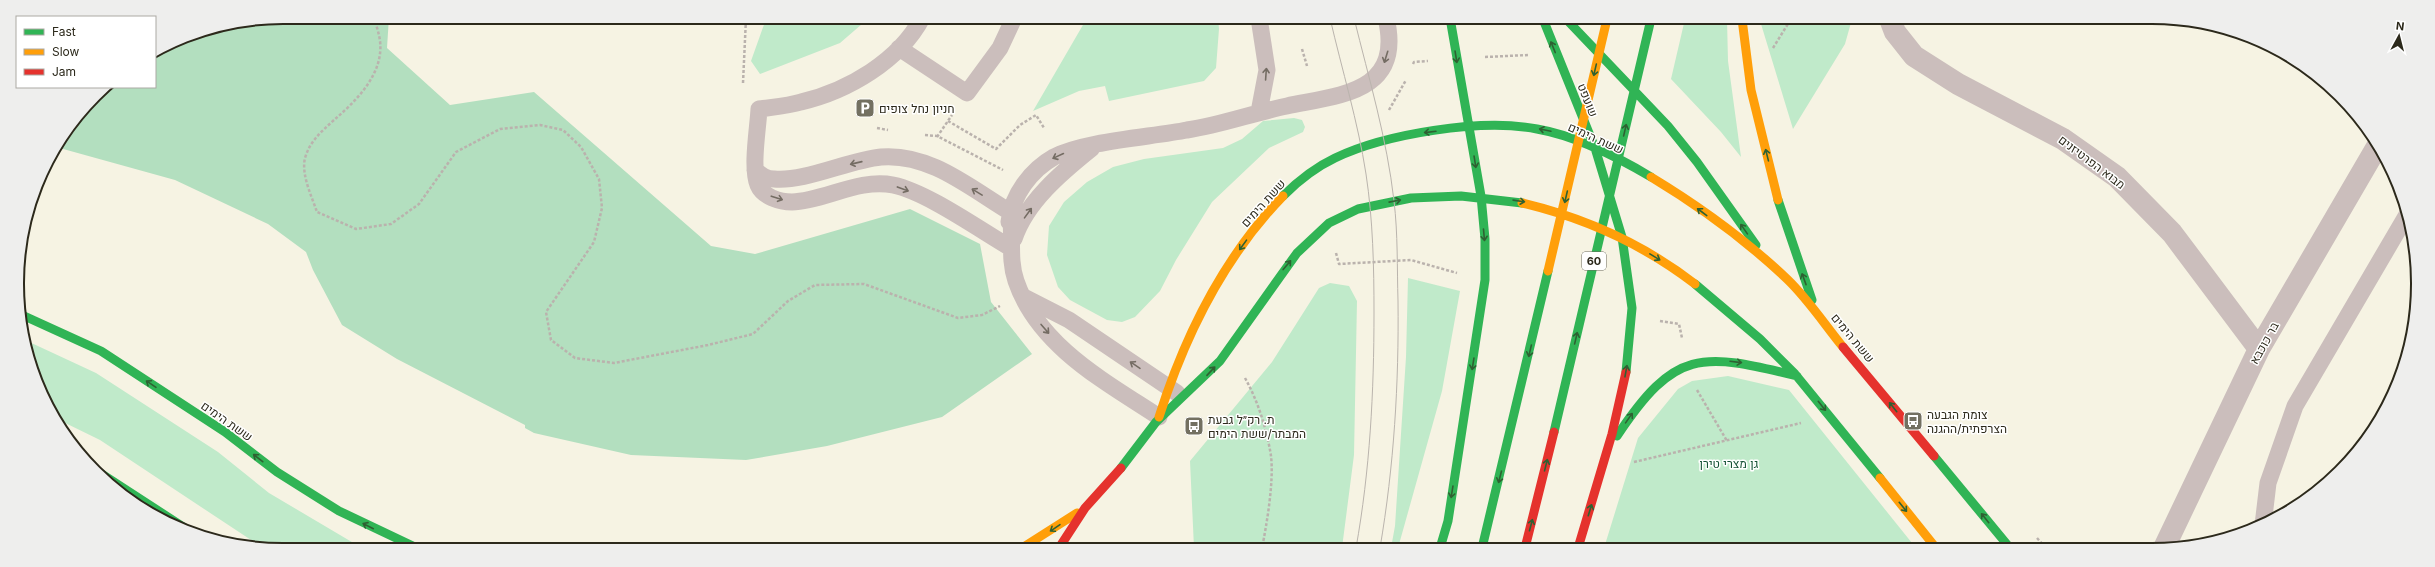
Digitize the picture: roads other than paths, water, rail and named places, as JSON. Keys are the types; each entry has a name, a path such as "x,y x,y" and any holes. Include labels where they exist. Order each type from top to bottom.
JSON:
{"main road":[{"path":"1441,543 1448,521 1485,280 1485,239 1481,196 1451,24"},
{"name":"שועפט","path":"1545,24 1595,148 1622,237 1630,287 1632,317 1629,356 1608,450"},
{"path":"1571,24 1677,138 1697,162 1767,260"},
{"path":"1483,543 1606,24"},
{"name":"60","path":"1526,543 1650,24"},
{"path":"1743,24 1755,108 1783,215 1818,316"},
{"name":"ששת הימים","path":"1159,417 1168,387 1201,313 1226,269 1275,205 1301,180 1319,167 1361,148 1423,133 1469,127 1517,126 1547,130 1595,148 1674,191 1767,260 1788,280 2006,543"},
{"name":"ששת הימים","path":"1062,543 1086,507 1127,461 1159,417 1183,398 1222,360 1241,335 1282,272 1307,241 1330,222 1351,212 1416,197 1442,195 1481,196 1524,201 1550,208 1622,237 1666,264 1748,328 1797,376 1932,543"},
{"name":"ששת הימים","path":"26,317 101,351 225,432 277,472 339,511 405,543"},
{"path":"1580,543 1608,450 1632,413 1656,383 1671,372 1688,363 1704,360 1749,363 1797,376"},
{"path":"133,494 154,508"},
{"name":"ששת הימים","path":"1030,543 1086,507"}],"street":[{"name":"מבוא הפרטיזנים","path":"1892,24 1895,32 1914,56 1958,84 2063,139 2117,177 2172,233 2259,349"},
{"name":"בר כוכבא","path":"2167,542 2259,349 2374,151"}],"lane":[{"path":"918,24 900,48 875,69 840,89 802,102 759,109 755,170 758,185 765,194 778,200 792,202 868,184 893,185 918,194 1011,248"},
{"path":"900,48 967,93 1000,48 1011,24"},
{"path":"1259,112 1267,70 1260,24"},
{"path":"1159,417 1097,376 1059,346 1037,321 1015,276 1011,248 1012,227 1010,212 1019,192 1039,168 1064,154 1095,146 1224,124 1259,112 1348,94 1370,83 1380,72 1387,56 1390,37 1387,24"},
{"path":"1011,248 1023,219 1047,189 1095,146"},
{"path":"755,170 764,177 780,179 880,157 921,160 1010,212"},
{"path":"2264,517 2268,483 2295,406 2403,221"},
{"path":"1024,297 1069,320 1183,398"}],"tram line":[{"path":"1331,24 1363,154 1373,244 1374,313 1372,402 1365,489 1357,543"},
{"path":"1356,24 1387,155 1396,226 1398,363 1395,424 1389,486 1381,543"}],"place":[{"name":"חניון נחל צופים","path":"865,108"},
{"name":"צומת הגבעה הצרפתית/ההגנה","path":"1913,421"},
{"name":"ת. רק״ל גבעת המבתר/ששת הימים","path":"1194,426"}],"park label":[{"name":"גן מצרי טירן","path":"1729,463"}]}
